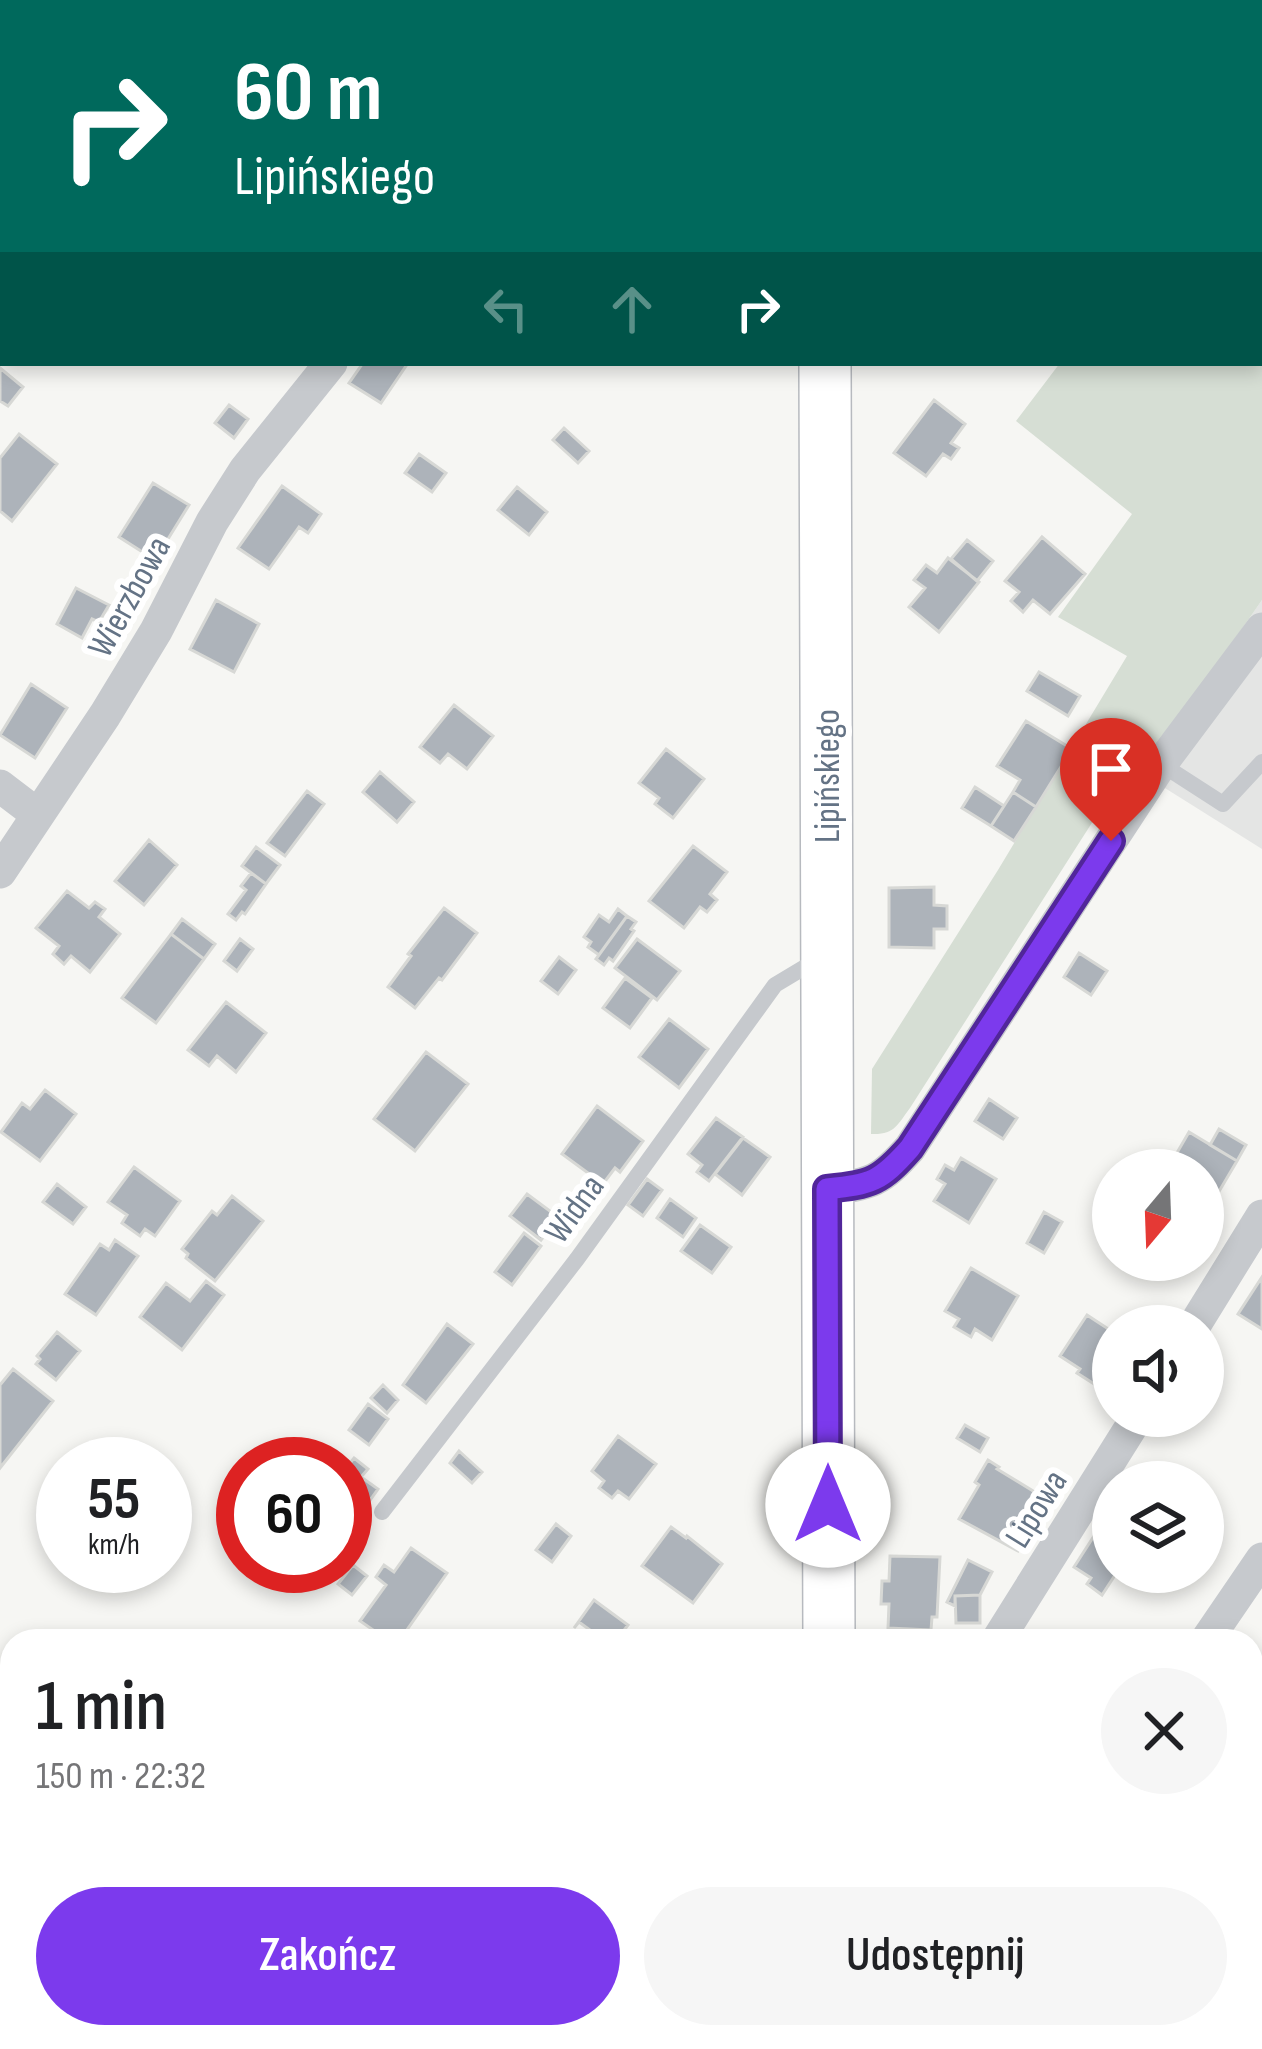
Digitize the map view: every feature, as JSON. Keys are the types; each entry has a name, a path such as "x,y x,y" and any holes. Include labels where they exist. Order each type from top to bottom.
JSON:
{"main road":[{"name":"Lipińskiego","path":"825,366 829,1629"}],"street":[{"name":"Wierzbowa","path":"0,872 136,664 244,470 329,366"},
{"path":"827,1189 869,1184 910,1148 1162,764 1262,629"},
{"path":"0,786 38,815"},
{"path":"1207,1305 1262,1216"},
{"name":"Lipowa","path":"1005,1629 1125,1437"},
{"path":"1214,1629 1262,1559"}],"lane":[{"path":"1162,764 1223,804 1262,762"},
{"name":"Widna","path":"382,1512 577,1259 775,986 826,955"}],"shaded area":[{"path":"1058,366 1262,366 1262,600 1144,770 1125,771 902,1119 890,1131 871,1134 872,1069 1127,656 1058,617 1132,514 1016,421"},
{"path":"1262,600 1262,849 1141,773"}],"building":[{"path":"361,366 406,366 381,403 349,383"},
{"path":"0,368 23,387 8,406 0,401"},
{"path":"934,400 965,424 951,443 959,448 951,459 943,454 926,476 894,453"},
{"path":"229,405 248,419 234,438 215,423"},
{"path":"564,428 589,451 578,463 553,440"},
{"path":"19,434 57,464 12,521 0,511 0,458"},
{"path":"419,454 446,473 432,492 405,473"},
{"path":"153,483 189,505 155,560 119,537"},
{"path":"282,486 321,514 308,533 299,527 269,569 238,548"},
{"path":"517,487 547,512 529,535 498,510"},
{"path":"1042,537 1085,574 1050,614 1033,600 1023,612 1011,601 1019,592 1005,581"},
{"path":"967,540 993,561 977,581 951,559"},
{"path":"948,558 979,582 939,632 909,607 925,588 914,580 926,565 937,573"},
{"path":"76,588 109,605 99,622 92,619 82,638 57,624"},
{"path":"216,600 259,624 234,672 190,649"},
{"path":"1039,672 1080,696 1068,716 1027,691"},
{"path":"31,684 67,708 35,758 0,735"},
{"path":"454,705 493,736 467,769 448,754 440,763 420,747"},
{"path":"1026,721 1072,749 1036,807 1013,792 1020,780 997,766"},
{"path":"666,749 704,779 673,818 655,804 659,798 639,783"},
{"path":"380,772 414,802 397,822 363,792"},
{"path":"975,787 1004,806 991,826 962,808"},
{"path":"307,791 324,804 285,856 267,843"},
{"path":"1013,792 1036,807 1014,841 991,826"},
{"path":"149,840 177,865 144,905 115,881"},
{"path":"693,846 727,872 710,894 717,900 707,912 700,907 684,928 649,901"},
{"path":"256,847 280,865 266,884 242,866"},
{"path":"251,873 266,884 236,920 228,914 246,890 241,886"},
{"path":"934,887 934,905 947,906 947,929 934,929 934,948 889,947 889,888"},
{"path":"67,891 89,908 95,902 105,909 99,917 120,934 90,972 71,956 64,964 53,954 59,946 36,928"},
{"path":"444,908 477,933 415,1008 388,987"},
{"path":"618,909 627,916 599,955 584,937 599,915 609,922"},
{"path":"627,916 636,922 634,931 613,961 609,958 604,965 596,959"},
{"path":"182,919 215,944 204,959 171,934"},
{"path":"171,934 204,959 156,1023 122,998"},
{"path":"240,939 253,949 237,971 224,961"},
{"path":"637,939 680,971 657,1000 615,968"},
{"path":"1079,953 1107,971 1091,995 1064,977"},
{"path":"559,957 576,970 558,994 541,981"},
{"path":"625,978 652,998 630,1028 603,1008"},
{"path":"226,1002 266,1033 236,1072 217,1056 209,1066 188,1050"},
{"path":"669,1019 708,1049 679,1088 639,1057"},
{"path":"426,1052 468,1084 415,1151 374,1119"},
{"path":"45,1090 76,1114 40,1161 1,1132 22,1103 30,1109"},
{"path":"989,1099 1017,1118 1003,1139 975,1121"},
{"path":"597,1106 643,1141 620,1172 615,1168 603,1184 562,1154"},
{"path":"716,1118 743,1137 709,1181 697,1172 702,1165 688,1154"},
{"path":"1219,1129 1246,1145 1237,1161 1224,1149 1210,1145"},
{"path":"1189,1132 1217,1149 1179,1149"},
{"path":"743,1138 770,1157 742,1195 715,1174"},
{"path":"1224,1153 1237,1161 1224,1183"},
{"path":"961,1158 996,1179 969,1223 934,1201 945,1184 937,1179 945,1165 954,1170"},
{"path":"134,1167 180,1201 155,1236 145,1229 140,1236 122,1223 127,1215 108,1202"},
{"path":"647,1179 662,1190 643,1216 628,1205"},
{"path":"57,1184 86,1207 73,1224 43,1202"},
{"path":"527,1194 558,1217 541,1240 510,1216"},
{"path":"232,1196 263,1221 215,1281 186,1258 182,1249 212,1211 217,1215"},
{"path":"670,1199 696,1218 683,1237 657,1218"},
{"path":"1044,1212 1062,1222 1044,1253 1027,1243"},
{"path":"700,1225 731,1247 712,1273 681,1251"},
{"path":"524,1233 541,1246 512,1285 495,1272"},
{"path":"115,1240 138,1256 96,1315 65,1294 100,1244 109,1250"},
{"path":"971,1268 1018,1296 992,1340 975,1329 971,1337 954,1327 959,1319 945,1311"},
{"path":"1262,1277 1262,1329 1238,1314"},
{"path":"206,1281 224,1295 182,1350 140,1317 166,1283 190,1301"},
{"path":"1087,1315 1092,1318 1092,1383 1060,1356"},
{"path":"447,1324 473,1344 426,1403 403,1385"},
{"path":"57,1332 80,1351 56,1380 36,1364"},
{"path":"13,1369 53,1401 0,1468 0,1385"},
{"path":"383,1385 398,1400 387,1413 371,1398"},
{"path":"368,1404 388,1419 372,1441 349,1430"},
{"path":"965,1425 988,1438 980,1452 957,1438"},
{"path":"618,1436 656,1464 629,1499 618,1491 612,1498 599,1488 604,1481 592,1471"},
{"path":"459,1451 482,1472 472,1483 450,1463"},
{"path":"988,1460 1051,1502 1018,1551 959,1519"},
{"path":"556,1524 571,1536 552,1562 536,1550"},
{"path":"671,1527 722,1564 693,1603 642,1566"},
{"path":"1092,1539 1092,1588 1087,1584 1091,1578 1074,1567"},
{"path":"411,1548 447,1573 407,1629 372,1629 360,1621 386,1585 376,1577 384,1565 394,1572"},
{"path":"890,1556 940,1557 937,1617 932,1617 931,1629 888,1628 889,1604 881,1604 882,1581 889,1581"},
{"path":"968,1560 992,1572 980,1595 955,1596 955,1606 947,1602"},
{"path":"980,1595 980,1623 956,1623 955,1596"},
{"path":"594,1600 628,1625 625,1629 589,1629 579,1622 574,1628"}],"route":[{"path":"828,1505 827,1189 869,1184 910,1148 1111,841"}]}
